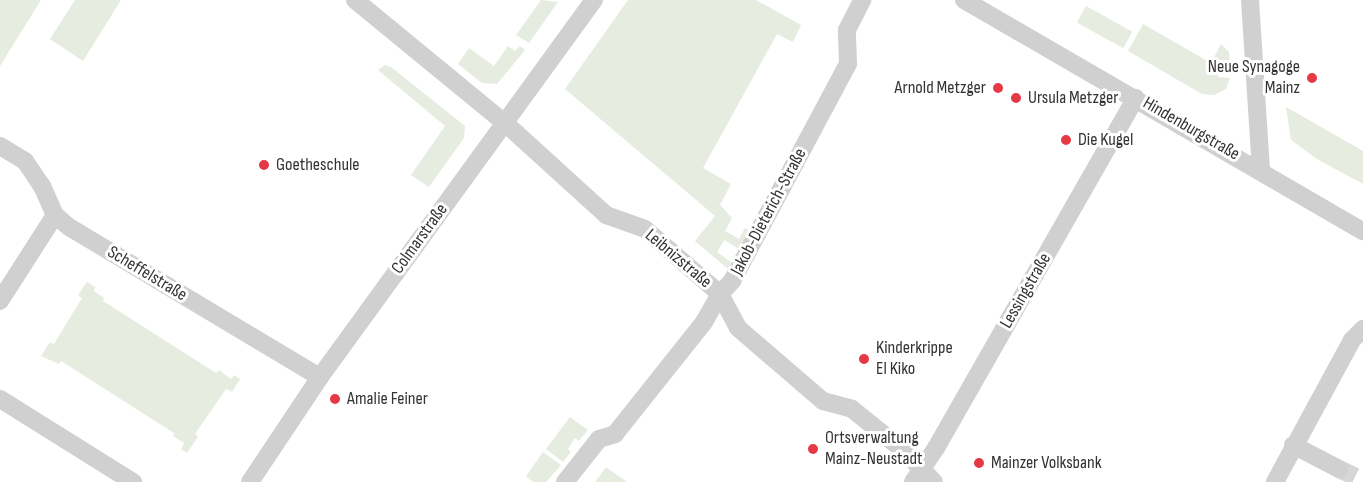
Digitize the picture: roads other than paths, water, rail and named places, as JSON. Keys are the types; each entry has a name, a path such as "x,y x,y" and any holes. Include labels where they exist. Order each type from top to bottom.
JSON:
{"street":[{"name":"Leibnizstraße","path":"354,0 505,123 606,215 645,229 720,294 738,328 823,401 852,409 904,451 923,478"},
{"name":"Colmarstraße","path":"250,482 320,377 594,0"},
{"name":"Jakob-Dieterich-Straße","path":"565,482 599,440 615,434 704,322 720,294 732,281 848,64 847,30 862,0"},
{"name":"Hindenburgstraße","path":"964,0 1261,169 1363,231"},
{"path":"1250,0 1261,169"},
{"name":"Lessingstraße","path":"923,478 1136,98"},
{"name":"Scheffelstraße","path":"0,146 25,161 42,186 55,215 69,227 320,377"},
{"path":"0,301 55,215"},
{"path":"1275,482 1293,445 1352,340 1363,329"},
{"path":"0,399 133,482"},
{"path":"1293,445 1339,469"}],"tunnel":[{"path":"1339,469 1363,480"}],"place":[{"name":"Neue Synagoge Mainz","path":"1312,78"},
{"name":"Arnold Metzger","path":"998,88"},
{"name":"Ursula Metzger","path":"1016,98"},
{"name":"Die Kugel","path":"1066,140"},
{"name":"Goetheschule","path":"264,165"},
{"name":"Kinderkrippe El Kiko","path":"864,359"},
{"name":"Amalie Feiner","path":"335,399"},
{"name":"Ortsverwaltung Mainz-Neustadt","path":"813,449"},
{"name":"Mainzer Volksbank","path":"979,463"}]}
